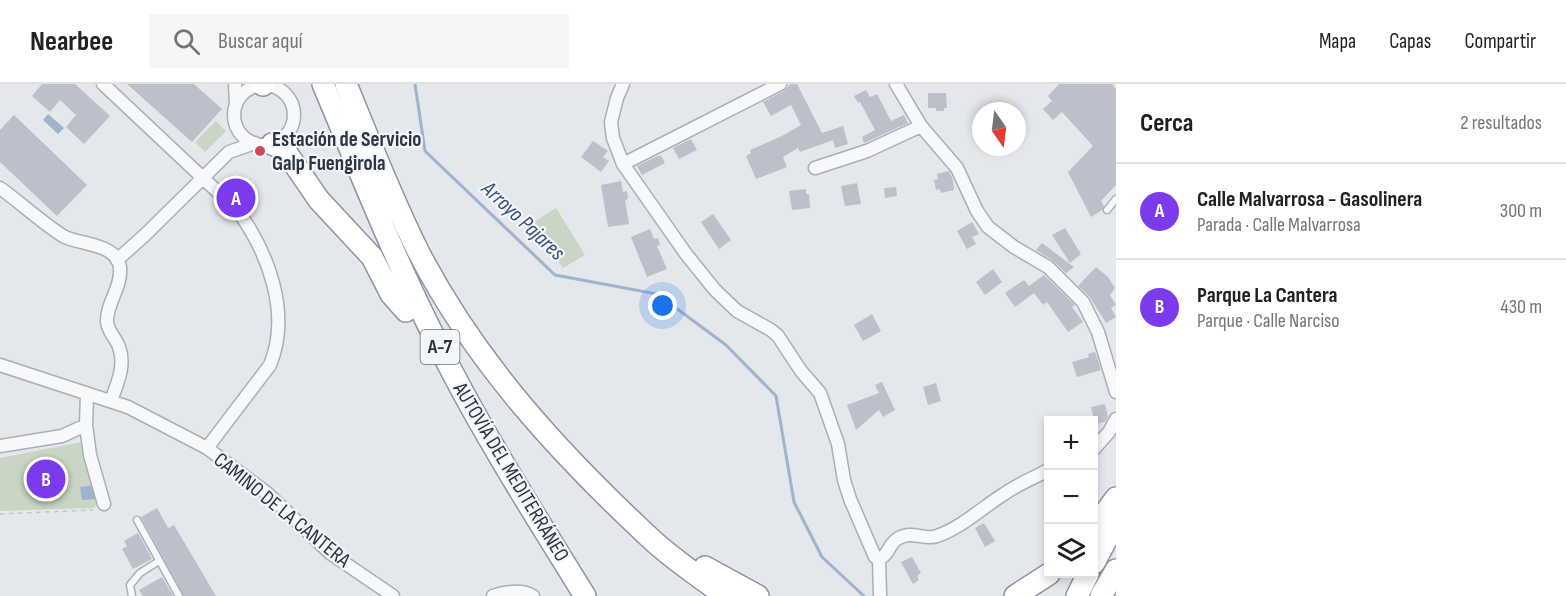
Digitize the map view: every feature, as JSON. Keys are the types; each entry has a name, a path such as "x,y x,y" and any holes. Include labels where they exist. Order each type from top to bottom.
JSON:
{"highway":[{"path":"310,84 385,266 406,311 446,389 486,459 570,596"},
{"name":"AUTOVÍA DEL MEDITERRÁNEO","path":"323,84 394,251 448,365 514,481 585,596"},
{"name":"AUTOVÍA DEL MEDITERRÁNEO","path":"346,84 387,185 419,252 466,332 513,396 587,478 650,538 725,596"},
{"path":"263,143 284,149 319,200 372,258 392,294 406,311"},
{"path":"1097,524 1116,498"},
{"path":"630,517 712,571 758,596"},
{"path":"1098,555 1116,521"},
{"path":"1101,596 1116,570"},
{"path":"1015,596 1044,576"},
{"path":"1077,596 1086,578"}],"street":[{"path":"104,84 238,211 265,257 274,290 278,336 276,349 270,365 207,448"},
{"path":"117,260 229,152 234,139 236,123 235,84"},
{"path":"623,84 611,122 613,138 623,164 686,254 715,290 737,311 778,336 801,371 824,399 838,444 844,480 850,499 873,554 879,559 880,596"},
{"path":"623,164 780,84"},
{"path":"896,84 921,126 957,168 977,211 988,227 1005,241 1048,267 1083,302 1098,332 1116,392"},
{"path":"229,152 282,139 289,132 293,123 292,103 286,94 275,87 260,85 244,92 236,105"},
{"path":"236,123 243,135 263,143"},
{"path":"815,168 867,151 921,126"},
{"path":"0,188 66,237 94,245 107,251 117,260 120,267 119,280 107,316 107,325 120,349 122,363 111,401"},
{"name":"CAMINO DE LA CANTERA","path":"0,364 111,401 207,448 267,493 330,553 393,596"},
{"path":"87,394 86,425 90,455 104,504"},
{"path":"1098,445 1116,419"},
{"path":"0,446 62,436 86,425"},
{"path":"879,559 884,558 896,539 911,534 938,536 1026,480 1044,472"},
{"path":"493,596 503,592 530,593 533,596"}],"lane":[{"path":"1107,210 1116,199"},
{"path":"137,520 179,596"},
{"path":"132,596 130,585 140,573 159,561"}],"path":[{"path":"0,514 99,509 104,504"}],"green space":[{"path":"216,121 226,131 205,152 195,142"},
{"path":"556,208 585,255 563,268 534,222"},
{"path":"82,442 98,500 94,508 0,511 0,458"}],"water":[{"path":"48,114 64,128 58,134 43,120"},
{"path":"94,485 97,499 82,500 80,487"}],"building":[{"path":"42,84 75,84 110,116 84,144 66,127 76,115 60,100 50,112 32,96"},
{"path":"127,84 194,84 222,109 192,142"},
{"path":"790,84 797,84 822,133 843,126 848,144 835,148 833,140 800,152 798,148 783,157 787,167 756,179 746,156 751,153 750,150 801,125 791,105 771,116 763,102 784,91"},
{"path":"1059,84 1112,84 1116,89 1116,185 1101,201 1104,206 1102,210 1091,217 1068,172 1093,146 1062,112 1053,120 1043,109 1052,101 1048,96"},
{"path":"866,90 870,97 877,94 891,121 904,115 908,123 864,143 862,137 875,130 860,102 858,103 854,96"},
{"path":"928,93 946,93 947,108 944,108 944,111 936,111 936,108 928,108"},
{"path":"14,115 87,185 57,216 0,162 0,130"},
{"path":"691,139 697,150 679,159 673,148"},
{"path":"593,141 608,151 603,157 609,161 601,172 581,157"},
{"path":"661,156 665,163 642,175 637,166"},
{"path":"949,171 954,190 941,193 940,189 936,190 934,180 938,179 937,174"},
{"path":"621,181 623,192 627,191 628,199 625,200 629,224 608,227 601,185"},
{"path":"857,183 861,204 845,206 841,186"},
{"path":"896,187 897,196 885,198 884,188"},
{"path":"806,189 806,194 809,194 810,208 792,210 789,191"},
{"path":"713,214 731,240 719,249 701,222"},
{"path":"972,222 979,234 972,237 976,244 967,249 957,231"},
{"path":"1065,228 1081,254 1070,263 1052,235"},
{"path":"650,229 654,239 658,238 660,245 657,246 667,269 647,277 631,237"},
{"path":"1042,243 1074,267 1066,273 1036,250"},
{"path":"1096,267 1108,277 1115,288 1110,295 1116,305 1111,308 1116,317 1106,323 1089,296 1078,286"},
{"path":"993,269 1002,282 985,295 976,282"},
{"path":"1044,275 1075,305 1072,307 1083,322 1068,332 1047,302 1043,305 1034,293 1015,307 1005,293 1024,280 1029,286"},
{"path":"872,314 881,331 863,341 854,325"},
{"path":"1095,352 1101,370 1077,377 1072,362 1089,357 1088,354"},
{"path":"882,382 895,410 883,417 879,410 856,430 847,405 879,393 875,385"},
{"path":"936,383 941,401 928,405 923,387"},
{"path":"1105,404 1108,417 1105,422 1098,423 1098,416 1093,416 1091,407"},
{"path":"157,508 168,528 174,525 216,596 184,596 141,517"},
{"path":"984,523 995,541 985,547 975,528"},
{"path":"138,533 152,559 133,569 122,549 127,546 124,541"},
{"path":"912,557 921,573 917,576 919,580 913,584 901,562"},
{"path":"162,577 173,596 143,596 139,590"}],"waterway":[{"name":"Arroyo Pajares","path":"415,84 425,151 555,275 657,294 726,345 776,396 794,502 822,557 864,596"}],"place":[{"name":"Estación de Servicio Galp Fuengirola","path":"260,151"},
{"name":"Calle Malvarrosa - Gasolinera","path":"236,198"},
{"name":"Parque La Cantera","path":"46,479"}]}
